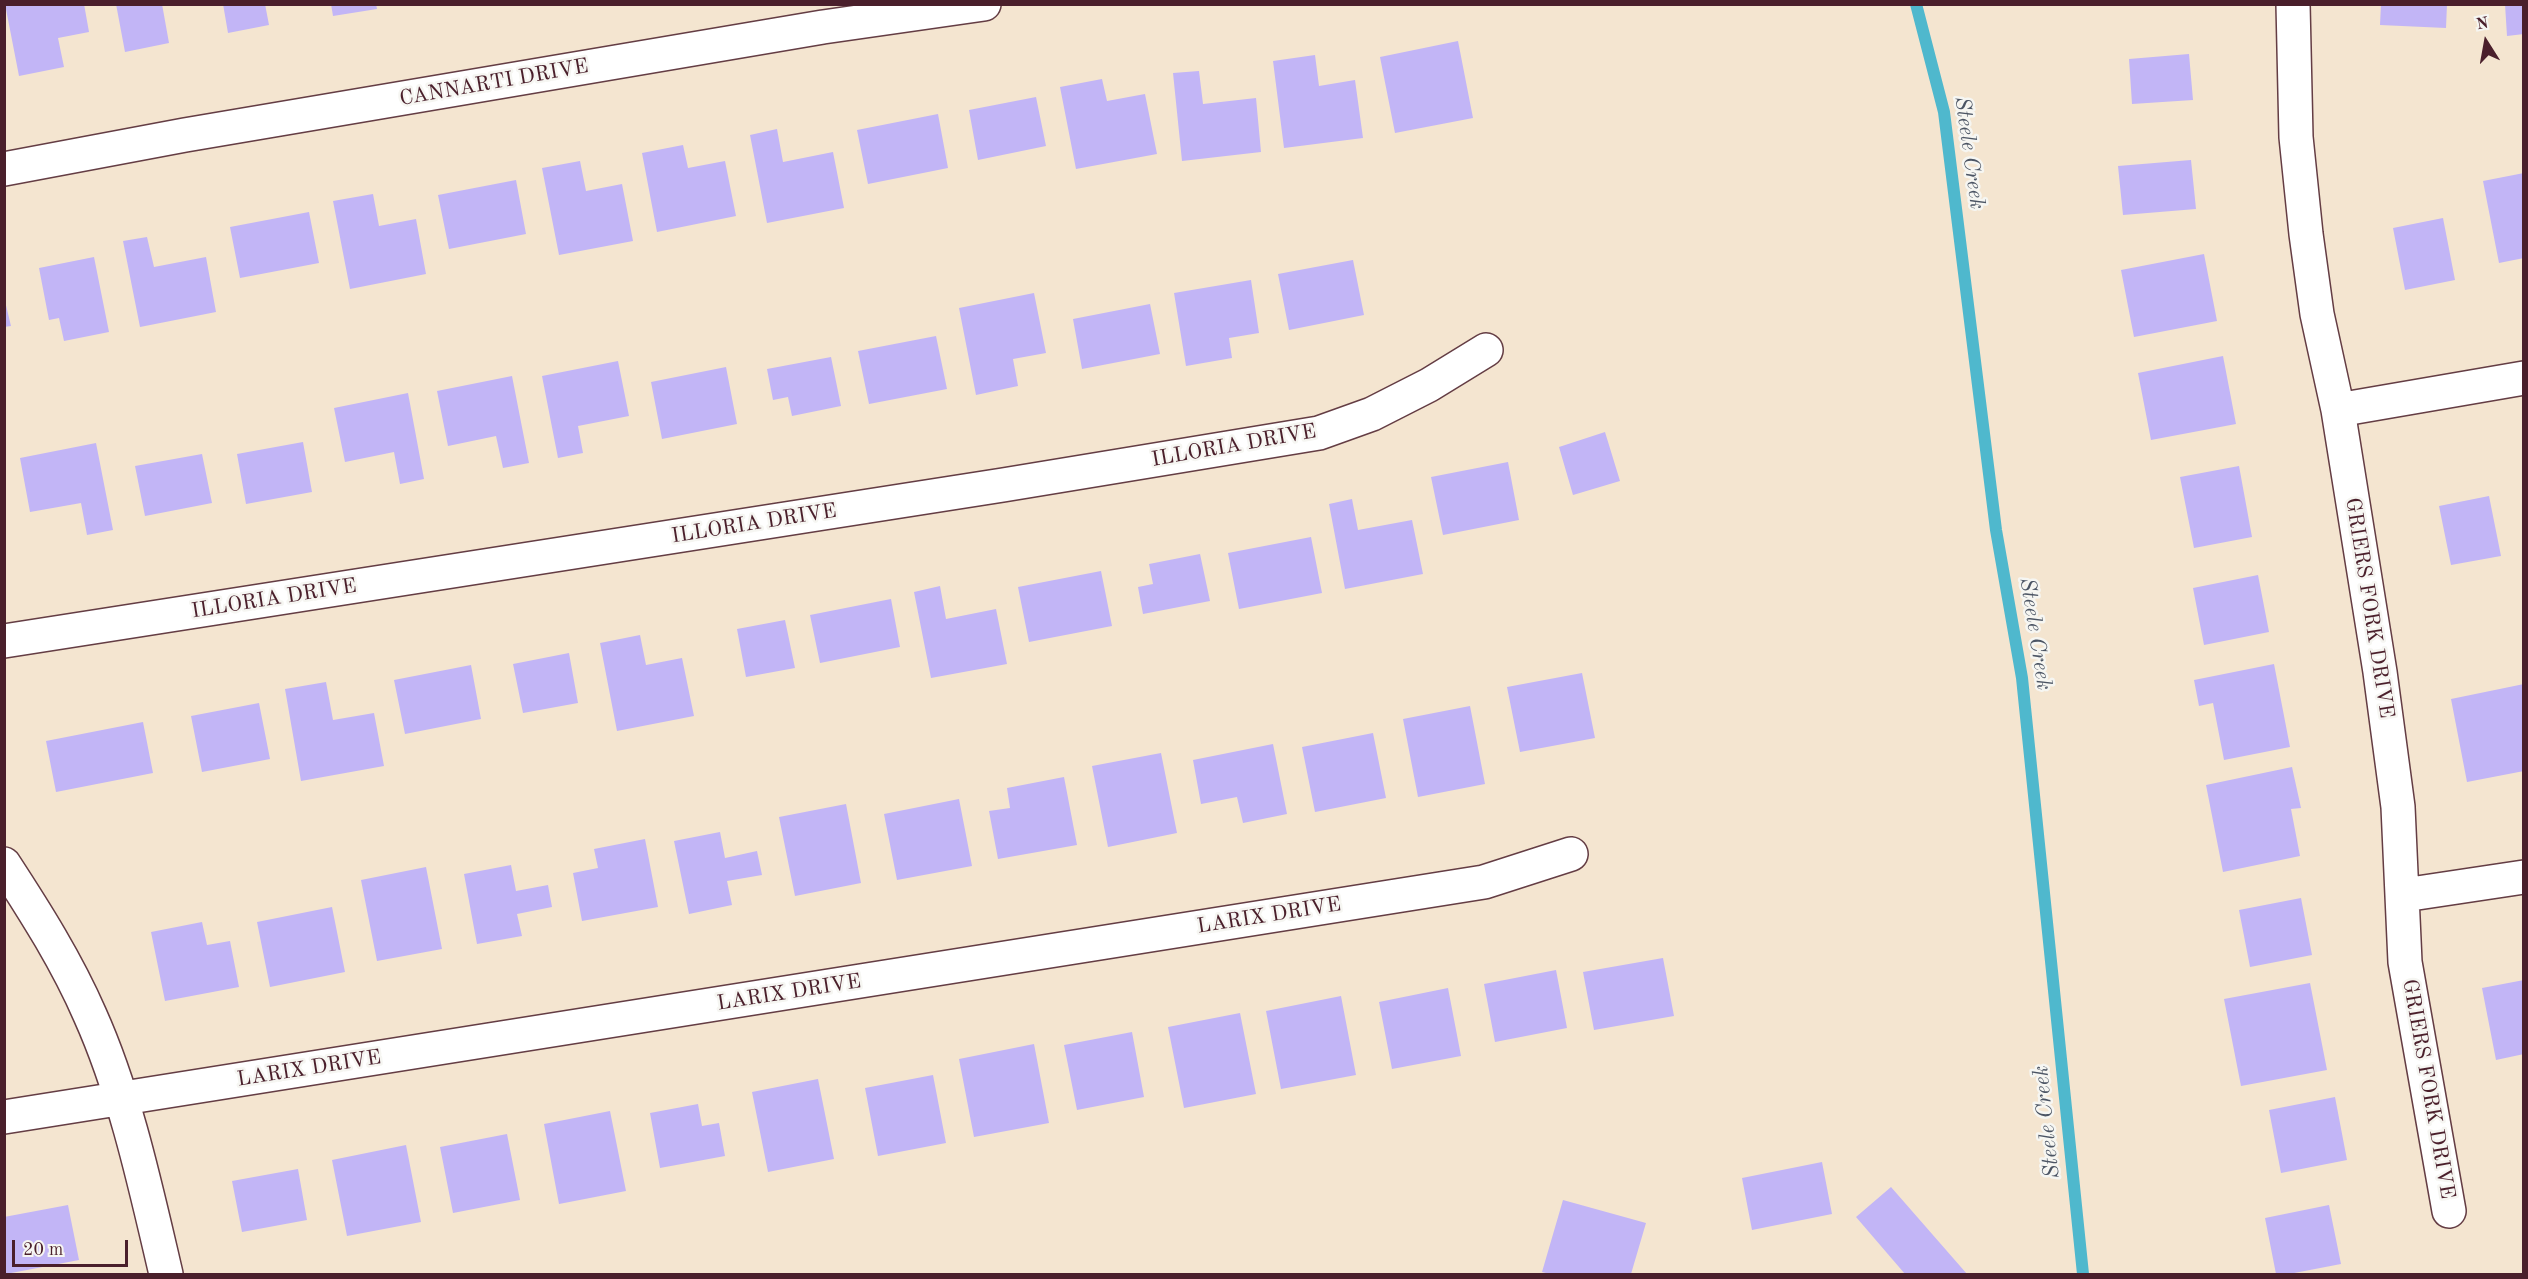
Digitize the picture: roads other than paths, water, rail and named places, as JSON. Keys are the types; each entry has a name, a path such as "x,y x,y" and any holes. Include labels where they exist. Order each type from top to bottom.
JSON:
{"street":[{"name":"CANNARTI DRIVE","path":"4,169 197,133 823,27 984,4"},
{"name":"GRIERS FORK DRIVE","path":"2293,4 2296,137 2306,234 2318,314 2338,410 2386,717 2398,807 2404,895 2405,962 2449,1211"},
{"name":"ILLORIA DRIVE","path":"4,641 991,487 1318,433 1372,414 1429,385 1486,350"},
{"path":"2338,410 2523,378"},
{"name":"LARIX DRIVE","path":"4,1118 1484,882 1571,854"},
{"path":"4,864 32,906 92,1017 121,1099 166,1275"},
{"path":"2404,895 2523,878"}],"waterway":[{"name":"Steele Creek","path":"1916,4 1944,112 1996,530 2022,678 2083,1274"}]}
